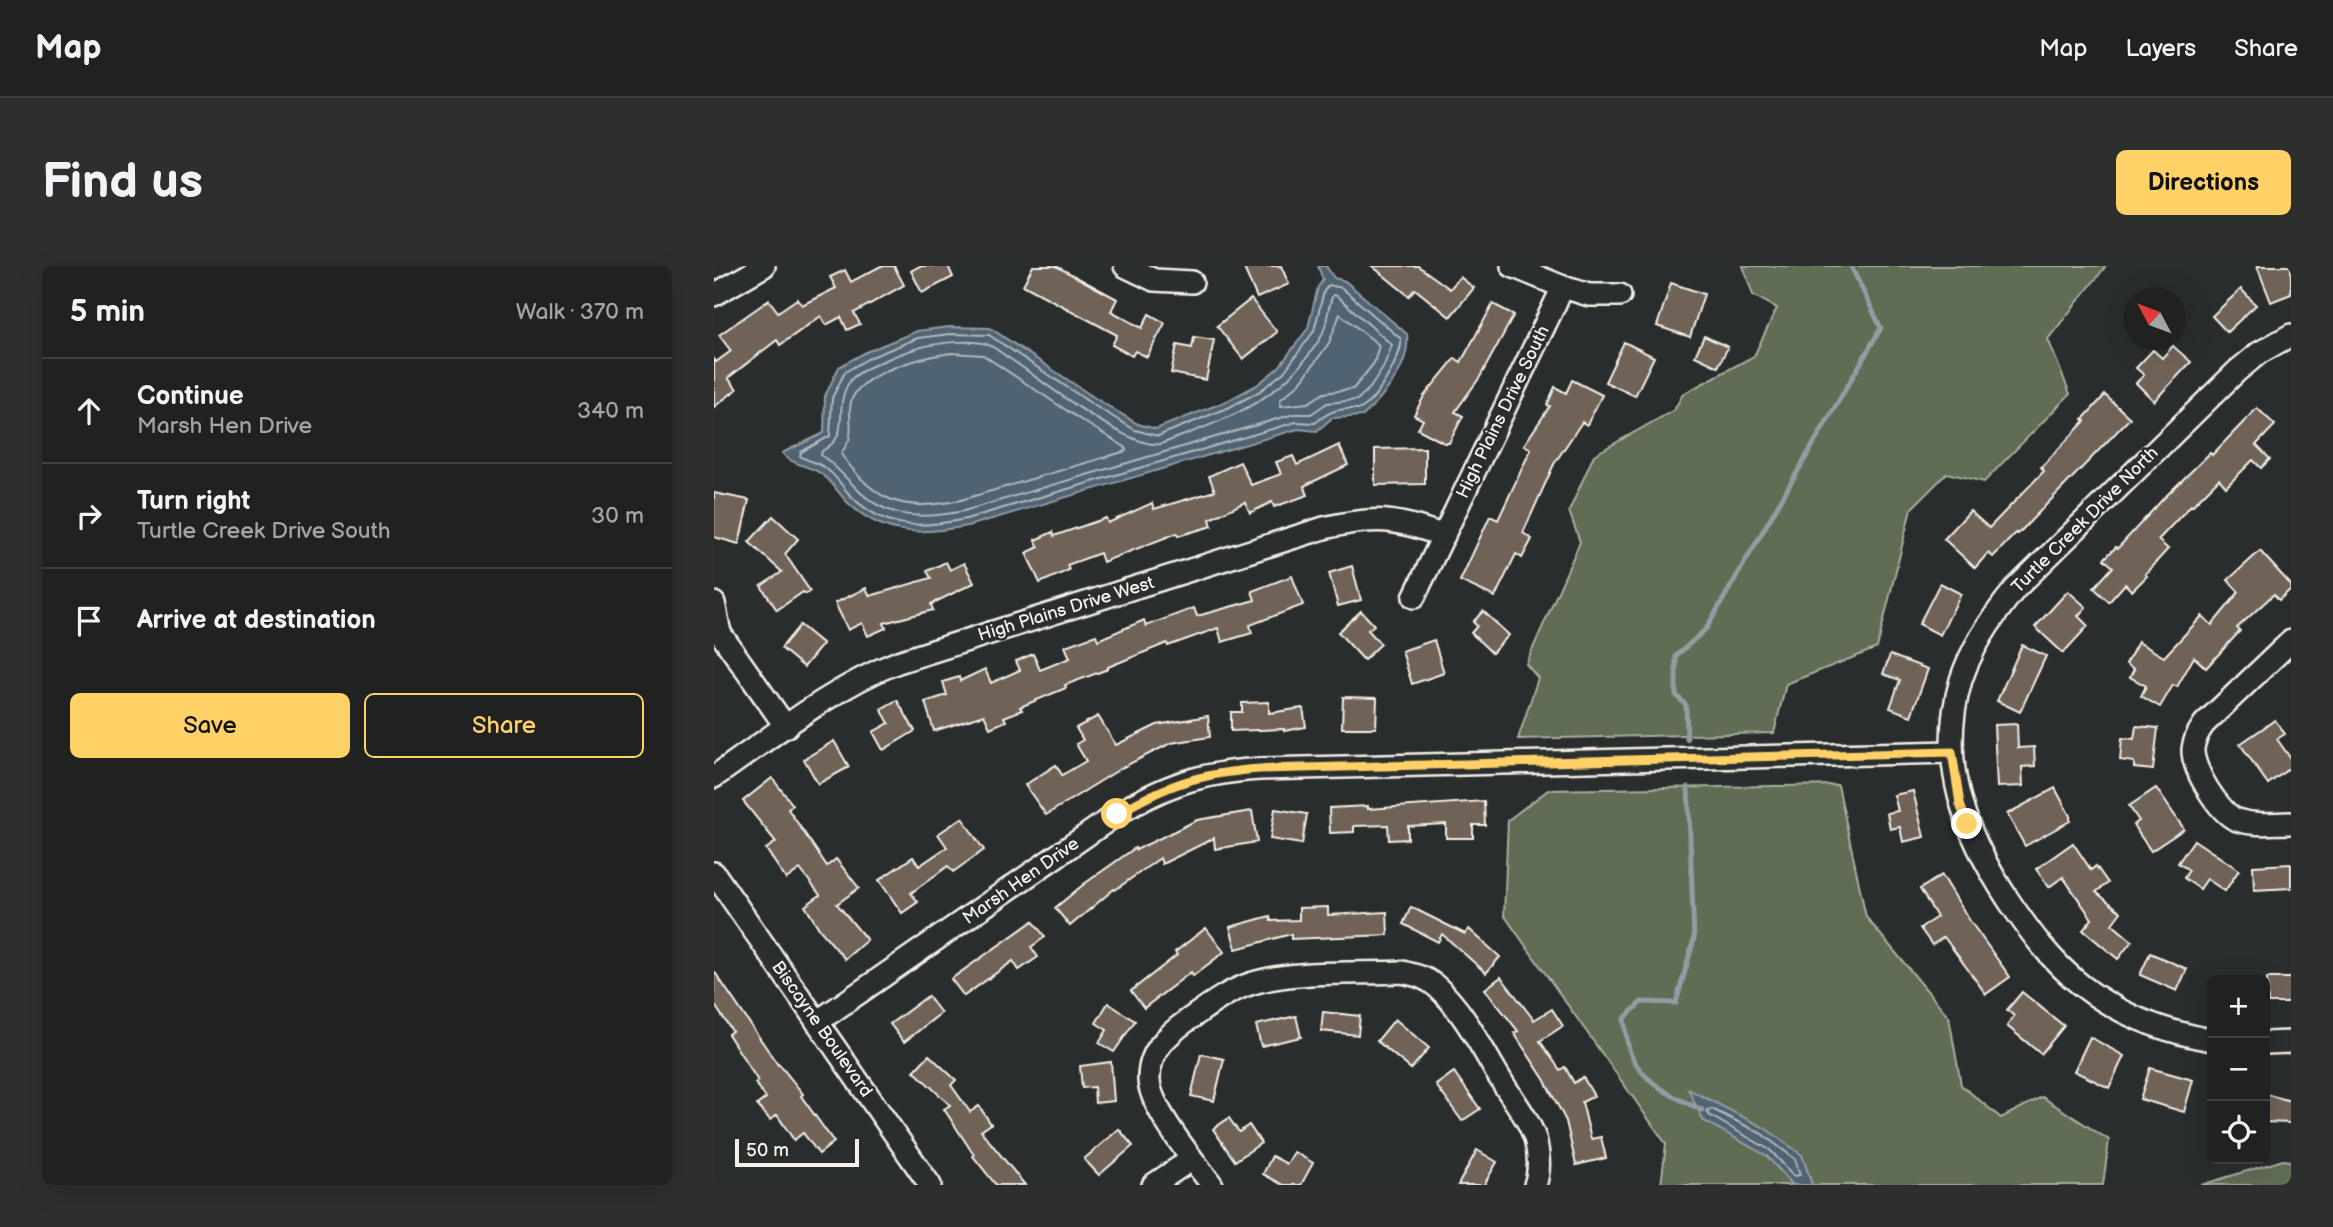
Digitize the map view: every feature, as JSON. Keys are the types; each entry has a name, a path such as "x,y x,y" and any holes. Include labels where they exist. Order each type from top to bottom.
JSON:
{"street":[{"path":"714,295 764,266"},
{"path":"1125,266 1154,280 1192,282"},
{"path":"1512,266 1589,295 1620,295"},
{"name":"High Plains Drive South","path":"1414,597 1563,287"},
{"name":"Turtle Creek Drive North","path":"2207,1039 2153,1026 2126,1013 2082,985 2039,944 1988,869 1960,804 1952,752 1956,706 1961,679 1975,647 1993,617 2015,589 2237,371 2259,353 2291,335"},
{"name":"High Plains Drive West","path":"714,777 835,692 870,673 898,662 1354,521 1409,523 1444,536"},
{"path":"714,603 720,633 786,727"},
{"path":"2291,641 2204,724 2197,734 2193,748 2195,763 2202,779 2221,807 2234,819 2253,824 2291,823"},
{"name":"Marsh Hen Drive","path":"817,1022 1117,814 1147,796 1199,777 1260,769 1952,752"},
{"name":"Biscayne Boulevard","path":"714,873 930,1185"},
{"path":"1212,1185 1154,1101 1149,1081 1151,1060 1161,1043 1174,1030 1214,1002 1251,983 1276,977 1402,972 1422,977 1450,1000 1526,1120 1535,1140 1539,1159 1535,1185"},
{"path":"2270,1043 2291,1042"},
{"path":"1153,1185 1192,1159"}],"green space":[{"path":"1743,266 2106,266 2048,339 2070,394 1984,482 1947,473 1911,509 1877,648 1786,684 1774,733 1518,739 1538,678 1526,664 1580,542 1569,511 1594,455 1674,410 1683,394 1754,356 1777,308 1753,295"},
{"path":"1838,785 1866,917 1949,1017 1961,1085 2001,1118 2042,1097 2109,1140 2103,1185 1812,1185 1802,1155 1703,1120 1767,1156 1793,1185 1661,1185 1666,1144 1504,915 1508,820 1548,790"},
{"path":"2283,1160 2291,1161 2291,1185 2201,1185 2270,1164"}],"water":[{"path":"1318,266 1326,266 1334,278 1345,281 1407,334 1405,358 1400,369 1387,390 1363,416 1332,418 1317,431 1298,429 968,526 934,531 903,530 874,521 846,501 824,476 790,460 782,453 824,433 825,396 839,367 866,352 917,331 949,327 990,328 1098,400 1138,424 1156,429 1227,401 1257,385 1279,367 1308,328 1318,287 1323,280"},
{"path":"1688,1089 1765,1128 1802,1155 1812,1185 1793,1185 1767,1156 1703,1120"}],"building":[{"path":"881,266 894,266 904,285 854,313 860,324 847,330 841,317 826,325 821,316 780,345 777,340 728,378 737,389 714,407 714,359 716,362 731,351 719,335 769,300 778,312 797,299 802,305 836,288 830,277 845,270 851,282"},
{"path":"920,266 948,266 953,277 922,293 911,271"},
{"path":"1033,266 1056,266 1117,299 1111,311 1142,328 1149,314 1165,323 1147,357 1135,351 1132,356 1112,345 1117,335 1023,285"},
{"path":"1243,266 1281,266 1289,284 1257,298"},
{"path":"1372,266 1418,266 1450,289 1460,277 1474,288 1450,317 1415,289 1409,296"},
{"path":"2257,266 2291,266 2291,294 2271,302"},
{"path":"1671,283 1704,294 1690,337 1657,326"},
{"path":"2241,289 2256,305 2227,332 2212,316"},
{"path":"1251,299 1277,332 1243,359 1217,326"},
{"path":"1493,304 1514,315 1480,377 1455,412 1463,416 1449,443 1444,443 1418,429 1423,420 1414,415 1424,396 1455,358 1461,362"},
{"path":"1704,336 1728,347 1718,367 1695,356"},
{"path":"1194,337 1214,340 1206,380 1171,373 1177,345 1192,348"},
{"path":"1624,342 1654,357 1635,396 1605,382"},
{"path":"2153,350 2162,358 2169,350 2178,350 2191,362 2154,401 2136,383 2144,375 2136,368"},
{"path":"1572,380 1602,395 1587,425 1582,422 1554,464 1523,533 1532,539 1522,558 1516,554 1495,597 1460,581 1490,516 1498,520 1531,449 1524,445 1550,406 1547,405 1555,387 1566,393"},
{"path":"2105,395 2130,418 2018,534 1993,557 1988,553 1975,568 1944,539 1970,511 1989,528 2044,471 2041,467 2085,421 2083,419"},
{"path":"2257,408 2275,425 2256,445 2270,459 2261,468 2253,460 2226,487 2219,479 2158,540 2168,549 2145,574 2147,576 2132,591 2125,584 2109,602 2094,588 2113,567 2104,559"},
{"path":"1339,445 1348,465 1304,486 1308,495 1274,507 1272,502 1250,513 1245,502 1210,519 1212,526 1178,536 1177,533 1103,562 1100,553 1067,565 1069,570 1040,583 1026,553 1039,547 1035,540 1053,532 1054,536 1106,518 1108,523 1152,503 1154,509 1215,491 1209,476 1240,462 1251,485 1281,474 1276,462 1293,456 1297,465"},
{"path":"1425,448 1425,484 1375,485 1375,449"},
{"path":"714,493 749,500 739,544 714,537"},
{"path":"773,516 798,539 785,554 810,591 806,594 803,592 777,610 761,586 782,572 749,542"},
{"path":"2260,551 2291,585 2291,589 2279,600 2274,594 2237,628 2240,631 2206,668 2194,657 2177,687 2173,685 2160,707 2141,696 2146,686 2130,677 2134,669 2126,664 2138,642 2164,657 2202,616 2212,625 2239,592 2228,580"},
{"path":"946,562 950,570 964,563 974,583 931,604 933,610 884,623 886,628 868,636 862,623 848,630 835,603 866,588 870,596 931,578 927,571"},
{"path":"1352,566 1361,600 1338,606 1329,573"},
{"path":"1292,576 1303,605 1250,625 1252,633 1222,642 1218,628 1168,646 1167,643 1065,685 1066,688 1020,707 1022,710 1004,717 1006,721 990,728 984,715 934,731 925,702 947,695 943,682 959,677 960,681 985,669 991,683 1020,670 1016,661 1033,654 1040,670 1070,658 1065,646 1096,635 1098,640 1144,620 1146,626 1194,608 1197,616 1255,600 1252,591"},
{"path":"1940,583 1961,594 1940,635 1919,624"},
{"path":"2068,591 2086,607 2078,616 2088,626 2063,653 2035,627"},
{"path":"1361,611 1374,625 1368,630 1381,644 1364,660 1338,632"},
{"path":"1483,611 1509,635 1492,653 1471,633 1477,626 1473,622"},
{"path":"800,625 823,644 804,667 781,648"},
{"path":"1434,640 1444,673 1412,684 1402,651"},
{"path":"2022,645 2046,656 2020,712 1997,701"},
{"path":"1890,655 1928,669 1911,716 1890,708 1900,680 1883,674"},
{"path":"1343,697 1377,698 1376,728 1342,728"},
{"path":"897,700 915,731 883,750 873,732 889,723 881,709"},
{"path":"1269,702 1269,713 1303,708 1306,727 1284,731 1231,731 1231,712 1242,712 1242,703"},
{"path":"1098,716 1116,745 1157,725 1208,716 1210,737 1171,743 1123,767 1046,815 1025,785 1056,765 1062,775 1086,761 1076,744 1083,740 1076,728"},
{"path":"2275,720 2285,734 2277,739 2291,759 2291,767 2268,784 2240,744"},
{"path":"2017,724 2018,748 2034,747 2035,766 2022,767 2023,786 1997,787 1994,725"},
{"path":"2136,726 2158,728 2153,770 2134,768 2134,762 2120,760 2122,738 2134,739"},
{"path":"834,741 849,767 818,784 804,759"},
{"path":"772,778 793,805 788,809 827,866 836,859 859,888 837,904 867,940 845,959 820,930 805,906 820,895 800,869 786,879 766,849 776,842 743,801"},
{"path":"2055,788 2070,821 2025,846 2007,814"},
{"path":"2156,788 2184,829 2151,851 2133,825 2139,821 2129,806"},
{"path":"1913,791 1924,837 1903,842 1900,827 1890,829 1887,813 1898,811 1894,795"},
{"path":"1484,801 1485,825 1473,825 1473,838 1446,838 1446,824 1408,826 1408,839 1389,840 1388,825 1354,826 1354,832 1330,833 1329,808 1368,806 1368,809"},
{"path":"1275,809 1307,814 1302,844 1270,839"},
{"path":"1252,811 1257,842 1215,849 1214,838 1162,864 1160,858 1114,889 1070,926 1055,908 1135,848 1136,850 1197,820"},
{"path":"962,818 984,850 953,872 948,866 911,893 918,902 902,913 879,880 913,857 919,866 947,847 938,834"},
{"path":"2194,840 2239,870 2225,891 2207,879 2200,889 2184,878 2189,870 2178,863"},
{"path":"2073,843 2091,870 2096,866 2108,883 2096,892 2121,912 2112,924 2132,941 2118,959 2083,930 2092,919 2063,877 2049,887 2036,869"},
{"path":"2291,864 2291,888 2254,890 2253,866"},
{"path":"1942,875 1970,921 2010,977 1986,994 1944,937 1932,945 1920,928 1937,917 1920,889"},
{"path":"1328,907 1328,915 1387,912 1388,935 1291,939 1291,934 1236,949 1230,927 1270,916 1271,921 1299,920 1299,908"},
{"path":"1411,907 1465,934 1469,929 1500,957 1486,973 1442,934 1438,942 1403,924"},
{"path":"1033,921 1045,937 1031,947 1038,957 1019,970 1013,961 964,996 951,979"},
{"path":"1206,928 1224,952 1193,976 1191,972 1144,1008 1131,991"},
{"path":"2150,953 2187,969 2177,991 2140,975"},
{"path":"714,971 778,1065 803,1094 801,1096 834,1142 819,1154 803,1133 794,1140 777,1115 770,1120 757,1105 766,1098 728,1034 732,1031 714,1004"},
{"path":"1501,977 1534,1020 1552,1009 1563,1026 1540,1041 1560,1070 1565,1067 1574,1083 1583,1077 1594,1096 1582,1102 1591,1139 1601,1137 1606,1158 1576,1165 1566,1121 1544,1079 1514,1033 1518,1031 1485,989"},
{"path":"2270,978 2291,978 2291,1003 2270,1003"},
{"path":"2022,992 2064,1026 2041,1054 2007,1026 2014,1016 2007,1010"},
{"path":"928,996 941,1013 904,1042 890,1024"},
{"path":"1108,1003 1135,1021 1114,1052 1099,1043 1107,1030 1096,1023"},
{"path":"1323,1012 1360,1016 1358,1035 1321,1031"},
{"path":"1296,1016 1301,1037 1261,1046 1256,1025"},
{"path":"1395,1019 1429,1048 1411,1069 1377,1041"},
{"path":"2090,1037 2124,1056 2109,1088 2074,1071"},
{"path":"1201,1054 1224,1059 1214,1101 1191,1096"},
{"path":"929,1055 956,1080 951,1085 970,1112 979,1106 991,1124 981,1131 1025,1185 996,1185 973,1156 944,1109 950,1105 914,1071"},
{"path":"1111,1062 1114,1101 1095,1103 1094,1087 1082,1088 1080,1066"},
{"path":"2150,1068 2193,1080 2184,1112 2140,1099"},
{"path":"1454,1072 1480,1109 1462,1121 1436,1085"},
{"path":"2270,1095 2291,1101 2291,1123 2270,1122"},
{"path":"1229,1118 1239,1132 1249,1125 1261,1143 1235,1161 1213,1129"},
{"path":"1119,1129 1133,1146 1099,1175 1084,1159"},
{"path":"1477,1150 1497,1162 1484,1185 1458,1185"},
{"path":"1294,1152 1313,1163 1301,1185 1283,1185 1263,1174 1272,1156 1287,1164"}],"waterway":[{"path":"1687,739 1686,705 1676,695 1676,656 1706,629 1881,328 1851,266"},
{"path":"1688,787 1694,939 1676,1003 1641,1002 1624,1019 1629,1048 1642,1072 1660,1088 1702,1110"}],"route":[{"path":"1117,814 1147,796 1173,785 1230,771 1952,752 1960,804 1967,824"}]}
